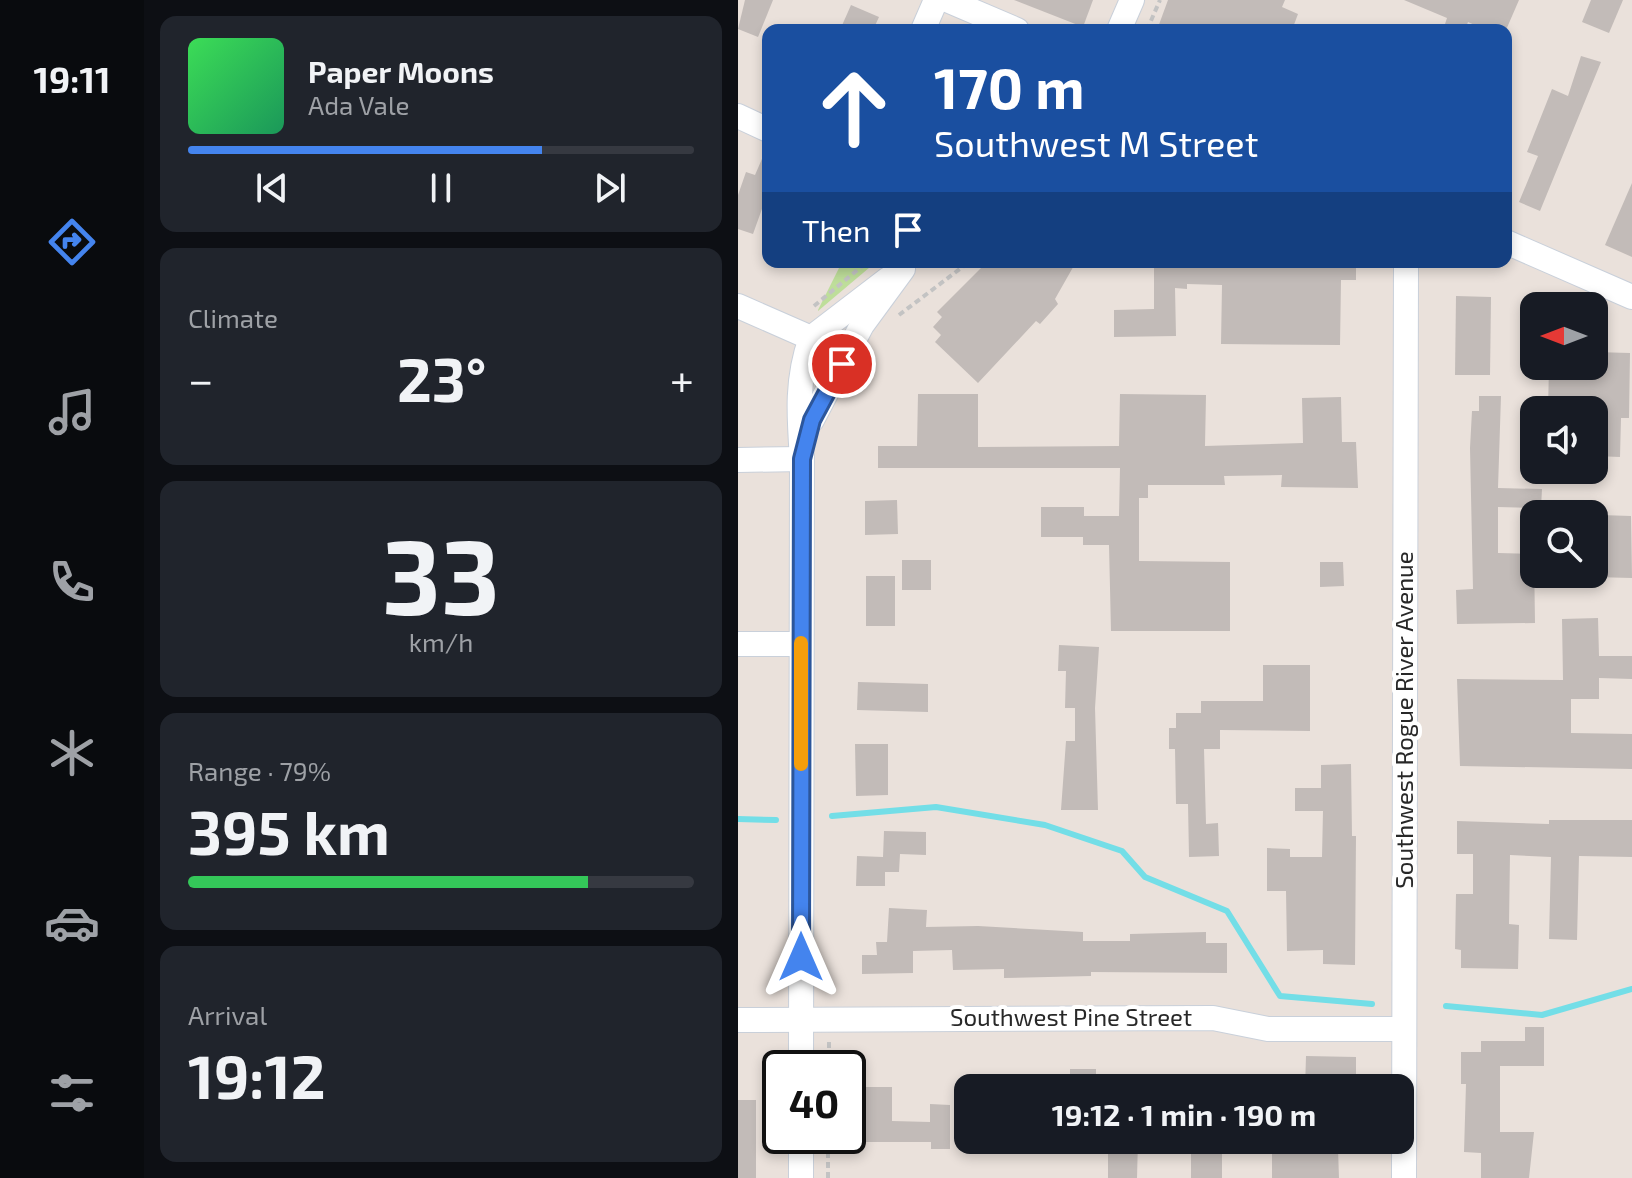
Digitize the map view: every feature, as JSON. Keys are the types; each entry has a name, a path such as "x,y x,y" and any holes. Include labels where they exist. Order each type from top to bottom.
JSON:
{"street":[{"path":"926,24 936,0"},
{"path":"947,0 1003,24"},
{"path":"1122,24 1132,0"},
{"path":"738,116 762,127"},
{"path":"1512,245 1632,297"},
{"path":"794,1050 801,1020 802,459 798,400 801,364 811,338 905,268"},
{"path":"812,420 862,325 906,268"},
{"name":"Southwest Rogue River Avenue","path":"1404,1178 1406,268"},
{"path":"738,306 811,338 822,355 813,390 812,420 802,459"},
{"path":"738,460 802,459"},
{"path":"738,644 801,644"},
{"name":"Southwest Pine Street","path":"738,1020 1213,1018 1268,1029 1404,1029"},
{"path":"795,1154 801,1178"}],"path":[{"path":"1150,24 1160,0"},
{"path":"890,322 961,268"},
{"path":"828,1154 828,1178"}],"green space":[{"path":"839,268 869,268 818,311"}],"building":[{"path":"745,0 773,0 758,37 738,29"},
{"path":"1014,0 1093,0 1084,24 1075,24"},
{"path":"1168,0 1285,0 1282,7 1298,14 1294,24 1159,24"},
{"path":"1404,0 1519,0 1509,24 1445,24 1447,18"},
{"path":"1591,0 1623,0 1609,33 1582,22"},
{"path":"851,5 879,17 876,24 843,24"},
{"path":"1581,56 1601,62 1540,211 1519,202 1538,156 1527,152 1552,89 1568,96"},
{"path":"762,159 762,209 753,234 738,229 738,195 746,172 755,175"},
{"path":"1632,183 1632,257 1605,245"},
{"path":"981,268 1073,268 1055,299 1058,304 1040,324 1036,321 978,383 935,342 941,335 933,327 942,317 937,312"},
{"path":"1154,268 1356,268 1356,280 1341,280 1340,345 1221,344 1222,285 1187,284 1187,289 1175,288 1176,336 1114,337 1114,310 1154,309"},
{"path":"1456,296 1491,297 1490,375 1455,375"},
{"path":"1608,352 1630,353 1629,418 1621,418 1620,457 1608,457 1608,396 1548,396 1549,380 1608,380"},
{"path":"918,394 978,394 978,447 1119,446 1120,394 1206,395 1205,446 1303,443 1302,398 1341,397 1342,442 1356,442 1358,488 1281,487 1282,475 1224,476 1225,485 1148,485 1148,498 1139,498 1139,561 1230,562 1230,631 1111,631 1109,545 1083,545 1083,537 1041,537 1041,507 1084,507 1084,516 1119,516 1120,468 878,468 878,446 917,446"},
{"path":"1479,396 1501,396 1498,488 1542,489 1541,500 1520,500 1520,508 1498,507 1498,553 1520,554 1520,588 1534,588 1535,623 1457,624 1456,590 1473,589 1470,448 1472,411 1479,411"},
{"path":"897,500 898,534 865,535 865,501"},
{"path":"1608,515 1631,516 1632,578 1608,577"},
{"path":"902,560 931,560 931,590 902,590"},
{"path":"1320,562 1343,562 1344,586 1320,587"},
{"path":"866,576 895,576 895,626 866,626"},
{"path":"1598,618 1599,656 1632,656 1632,679 1599,678 1599,699 1571,699 1571,733 1632,734 1632,769 1460,766 1457,679 1563,680 1562,619"},
{"path":"1059,645 1099,647 1095,708 1098,810 1061,810 1066,741 1075,741 1075,708 1065,708 1066,671 1058,671"},
{"path":"1263,665 1310,665 1310,731 1220,730 1220,749 1204,749 1206,824 1218,823 1219,856 1189,857 1188,804 1176,804 1175,749 1169,749 1169,728 1176,728 1176,713 1201,713 1201,701 1263,701"},
{"path":"858,682 928,684 928,712 857,710"},
{"path":"855,744 888,744 888,795 856,796"},
{"path":"1351,764 1352,836 1356,836 1355,965 1323,964 1323,950 1287,951 1286,891 1267,891 1267,848 1290,849 1290,857 1322,857 1323,811 1295,811 1295,788 1321,788 1321,765"},
{"path":"1549,820 1632,820 1632,857 1579,856 1577,940 1549,939 1551,857 1510,855 1509,924 1519,925 1518,969 1461,968 1461,950 1455,949 1456,894 1473,894 1473,854 1457,854 1457,821 1549,824"},
{"path":"884,831 926,832 926,855 900,854 899,872 885,872 885,886 856,886 857,856 883,857"},
{"path":"889,908 927,910 926,927 978,926 1083,932 1083,941 1130,941 1130,934 1206,932 1206,943 1227,943 1227,973 1091,972 1091,976 1004,978 1004,969 953,970 952,950 913,951 913,973 862,974 862,955 877,955 876,942 887,942"},
{"path":"1525,1027 1544,1027 1544,1066 1500,1066 1500,1132 1534,1132 1529,1178 1481,1178 1481,1153 1464,1152 1466,1084 1461,1084 1461,1052 1481,1052 1481,1041 1525,1041"},
{"path":"1306,1056 1356,1057 1356,1074 1305,1074"},
{"path":"1070,1069 1096,1069 1096,1074 1070,1074"},
{"path":"866,1087 892,1087 892,1121 930,1122 930,1104 950,1105 950,1149 931,1149 931,1142 866,1142"},
{"path":"738,1100 756,1100 756,1178 738,1178"},
{"path":"1108,1154 1138,1154 1137,1178 1108,1178"},
{"path":"1191,1154 1222,1154 1222,1178 1191,1178"},
{"path":"1272,1154 1338,1154 1339,1178 1272,1178"}],"waterway":[{"path":"832,816 936,807 1045,825 1122,851 1145,877 1227,911 1280,996 1372,1004"},
{"path":"738,819 776,820"},
{"path":"1446,1006 1542,1015 1632,989"}],"slow traffic":[{"path":"801,643 801,764"}],"route":[{"path":"801,957 802,459 812,420 842,364"}]}
